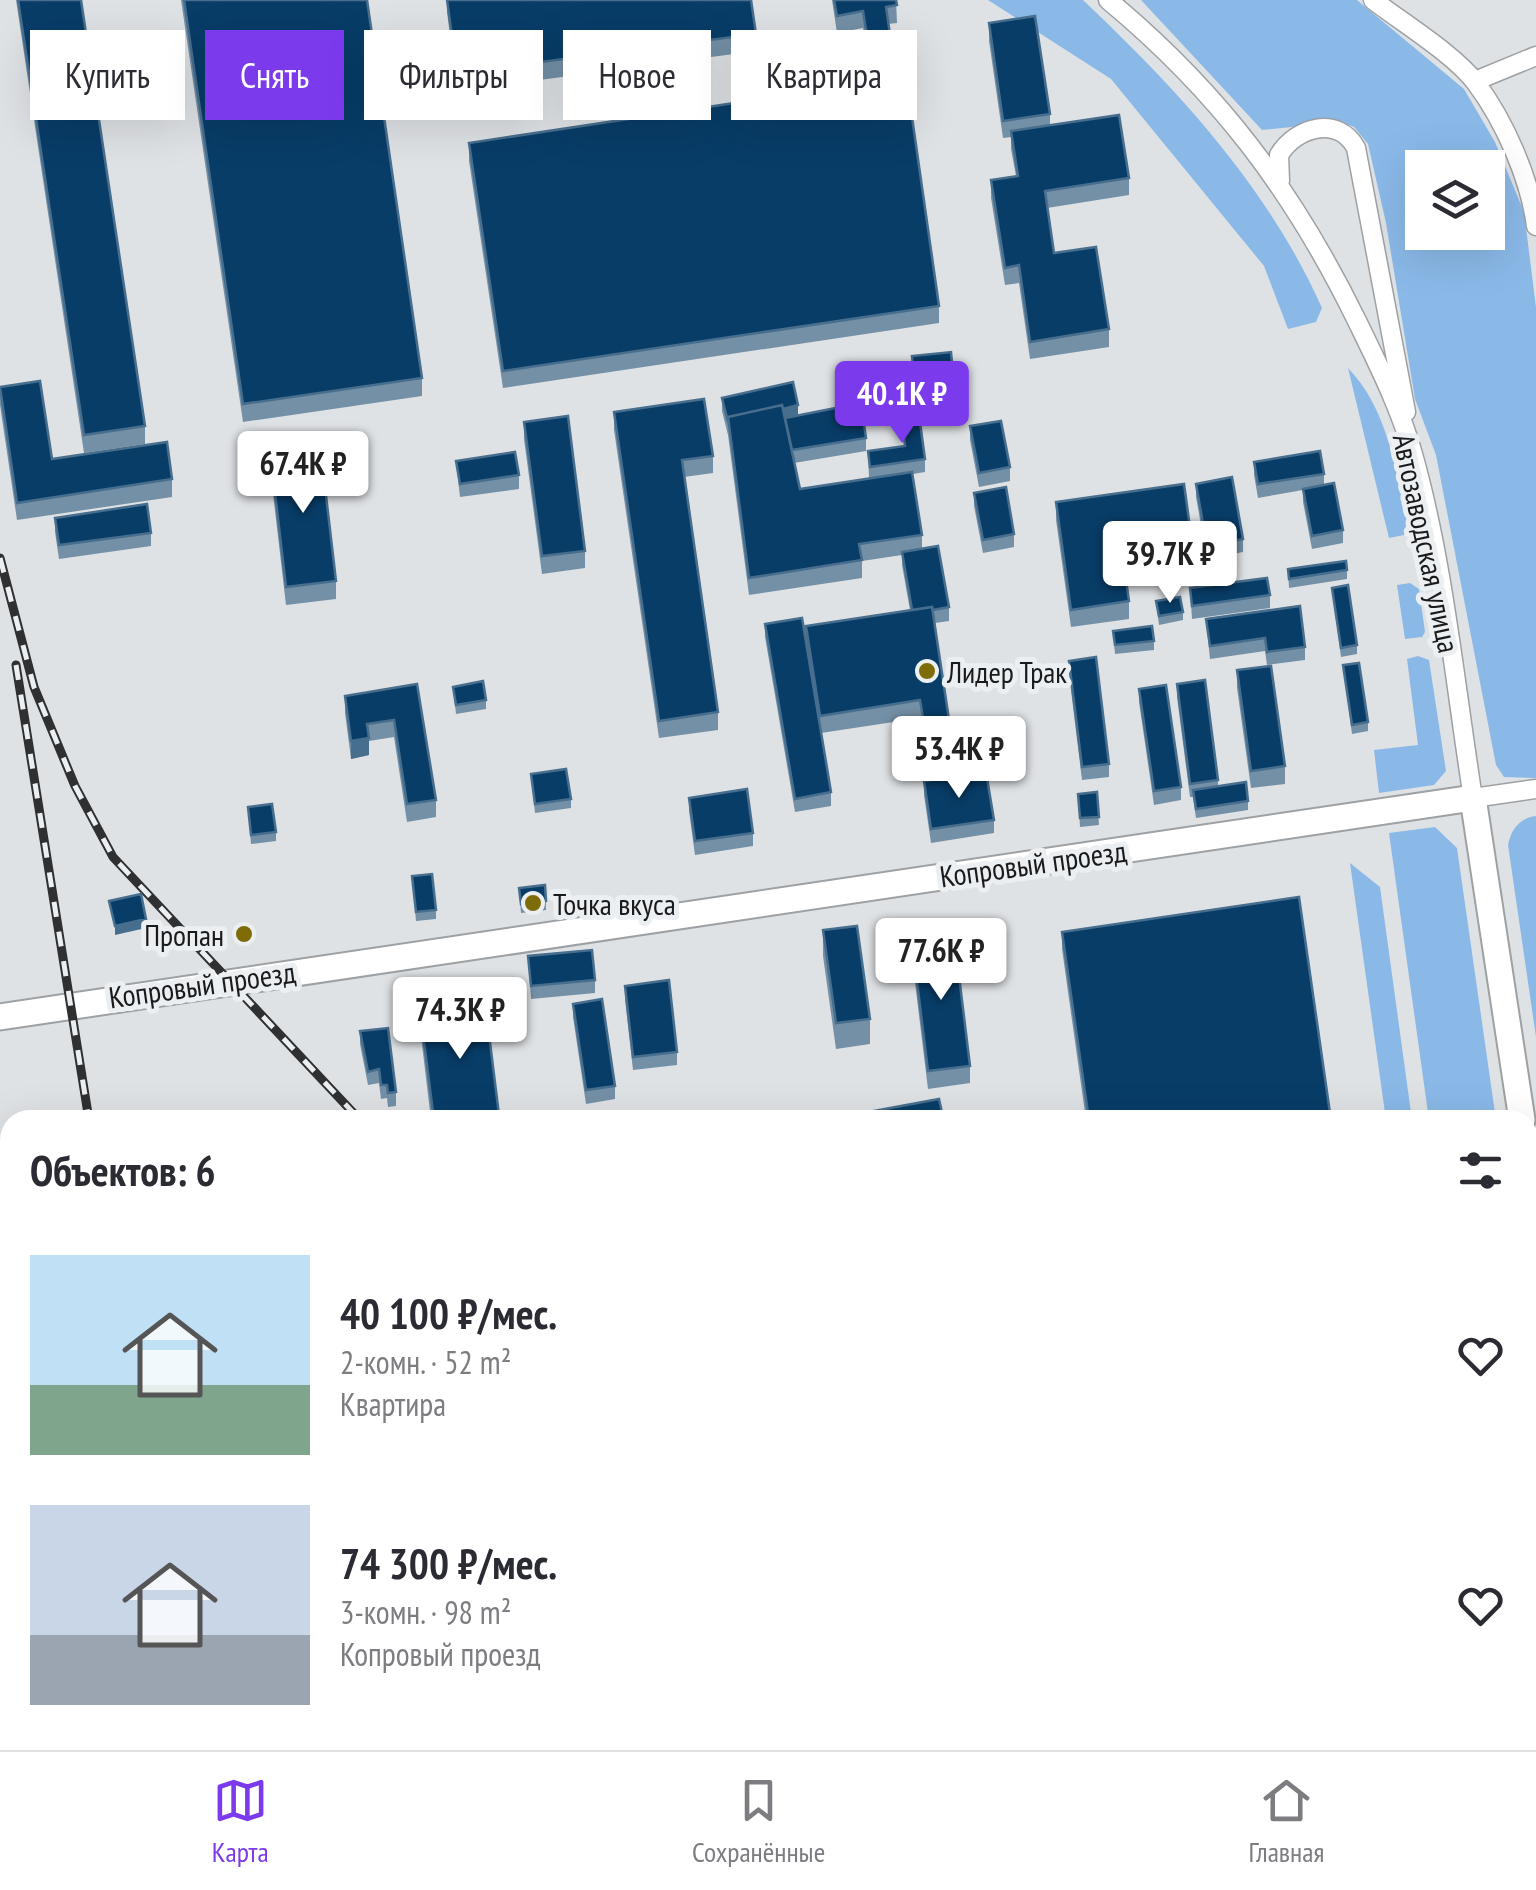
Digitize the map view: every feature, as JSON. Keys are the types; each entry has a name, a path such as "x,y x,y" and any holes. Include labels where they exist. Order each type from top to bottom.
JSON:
{"main road":[{"name":"Копровый проезд","path":"0,1017 1473,798"},
{"name":"Автозаводская улица","path":"1473,798 1520,1110"}],"street":[{"name":"Автозаводская улица","path":"1108,0 1185,70 1280,181 1317,239 1359,324 1414,456 1473,798"},
{"path":"1373,0 1475,81 1508,139 1534,207 1536,226"},
{"path":"1475,81 1536,56"},
{"path":"1280,181 1279,155 1296,135 1324,128 1350,136 1356,148 1414,456"},
{"path":"1473,798 1536,789"}],"shaded area":[{"path":"988,0 1083,0 1118,34 1186,105 1248,181 1275,221 1322,308 1316,322 1288,329 1264,266 1111,79"},
{"path":"1141,0 1357,0 1464,89 1495,142 1498,150 1405,150 1405,250 1505,250 1505,166 1524,212 1536,307 1536,778 1504,777 1496,765 1436,455 1415,399 1386,223 1368,144 1354,127 1341,122 1262,130"},
{"path":"1348,368 1373,402 1389,442 1409,526 1404,535 1389,538"},
{"path":"1410,583 1419,589 1425,632 1422,637 1405,639 1397,585"},
{"path":"1418,656 1429,660 1446,771 1434,785 1379,793 1374,750 1418,745 1407,659"},
{"path":"1536,816 1536,1037 1508,845 1517,826"},
{"path":"1435,827 1457,848 1495,1110 1428,1110 1389,833"},
{"path":"1350,863 1380,887 1411,1110 1385,1110"}],"building":[{"path":"18,0 81,0 86,30 30,30 30,79"},
{"path":"184,0 367,0 371,30 364,30 364,120 384,120 422,378 243,404"},
{"path":"447,0 751,0 755,30 731,30 731,37 711,40 711,30 563,30 563,59 543,62 543,30 451,30"},
{"path":"834,0 896,0 897,5 886,7 889,30 866,30 863,11 837,16"},
{"path":"1035,16 1050,114 1003,121 989,23"},
{"path":"731,104 731,120 912,120 939,306 503,371 469,143 622,120 711,120 711,107"},
{"path":"1119,115 1129,178 1045,191 1054,253 1096,247 1109,329 1030,342 1019,265 1005,268 991,180 1018,176 1011,131"},
{"path":"36,120 99,120 145,426 84,435"},
{"path":"951,352 953,373 914,376 912,356"},
{"path":"40,381 52,459 167,442 172,479 17,503 0,387"},
{"path":"793,382 798,405 728,417 728,422 722,398"},
{"path":"704,399 713,456 682,460 718,712 659,721 614,412"},
{"path":"861,403 866,438 792,450 785,418"},
{"path":"782,405 800,489 912,472 922,535 859,544 862,560 749,578 728,417"},
{"path":"919,415 925,459 870,467 868,451 905,446 902,418"},
{"path":"568,416 585,551 542,556 524,422"},
{"path":"1001,421 1010,467 979,473 970,426"},
{"path":"320,444 336,581 286,587 270,450"},
{"path":"1320,451 1324,474 1258,484 1254,462"},
{"path":"515,452 519,475 460,484 456,461"},
{"path":"1232,477 1243,539 1207,546 1196,484"},
{"path":"1334,483 1343,530 1312,536 1303,489"},
{"path":"1184,484 1192,542 1122,552 1129,601 1071,610 1056,502"},
{"path":"1006,487 1014,534 983,540 974,493"},
{"path":"147,504 151,533 59,545 55,518"},
{"path":"938,546 949,607 912,610 902,552"},
{"path":"1346,561 1347,570 1289,579 1288,569"},
{"path":"1267,578 1270,595 1192,606 1190,588"},
{"path":"1348,585 1357,645 1341,648 1332,588"},
{"path":"1180,597 1183,612 1159,616 1156,601"},
{"path":"1300,606 1305,647 1267,652 1265,638 1210,646 1206,619"},
{"path":"932,607 950,726 925,730 920,700 820,716 806,626"},
{"path":"802,618 831,792 795,799 765,624"},
{"path":"1152,626 1154,641 1115,645 1113,631"},
{"path":"1096,657 1109,764 1082,767 1069,661"},
{"path":"1359,663 1368,722 1352,725 1343,665"},
{"path":"1271,666 1285,766 1251,771 1237,670"},
{"path":"1205,680 1218,780 1190,784 1177,684"},
{"path":"483,681 486,700 456,705 453,687"},
{"path":"417,684 436,800 407,804 394,720 367,724 369,738 351,741 345,696"},
{"path":"1166,685 1181,787 1154,791 1139,689"},
{"path":"566,769 571,799 535,804 531,774"},
{"path":"986,772 994,820 931,829 924,781"},
{"path":"1246,782 1248,801 1196,809 1193,790"},
{"path":"747,789 753,833 695,841 689,798"},
{"path":"1097,792 1099,817 1080,818 1078,794"},
{"path":"272,804 276,832 251,835 248,807"},
{"path":"432,874 436,910 416,912 412,876"},
{"path":"545,885 546,901 521,904 519,888"},
{"path":"141,894 146,919 115,926 109,901"},
{"path":"1299,897 1330,1110 1088,1110 1062,932"},
{"path":"857,926 870,1019 836,1023 823,930"},
{"path":"954,935 970,1066 928,1071 912,941"},
{"path":"592,950 595,980 531,986 528,956"},
{"path":"669,980 677,1052 633,1057 625,986"},
{"path":"602,999 615,1086 586,1090 573,1004"},
{"path":"485,1002 498,1110 433,1110 420,1010"},
{"path":"388,1028 396,1092 388,1093 387,1085 381,1085 379,1069 368,1072 360,1031"},
{"path":"939,1099 941,1110 879,1110"}],"railway":[{"path":"0,558 34,687 75,786 113,857 351,1110"},
{"path":"16,665 87,1110"}],"place":[{"name":"Лидер Трак","path":"927,671"},
{"name":"Точка вкуса","path":"533,903"},
{"name":"Пропан","path":"244,934"}]}
